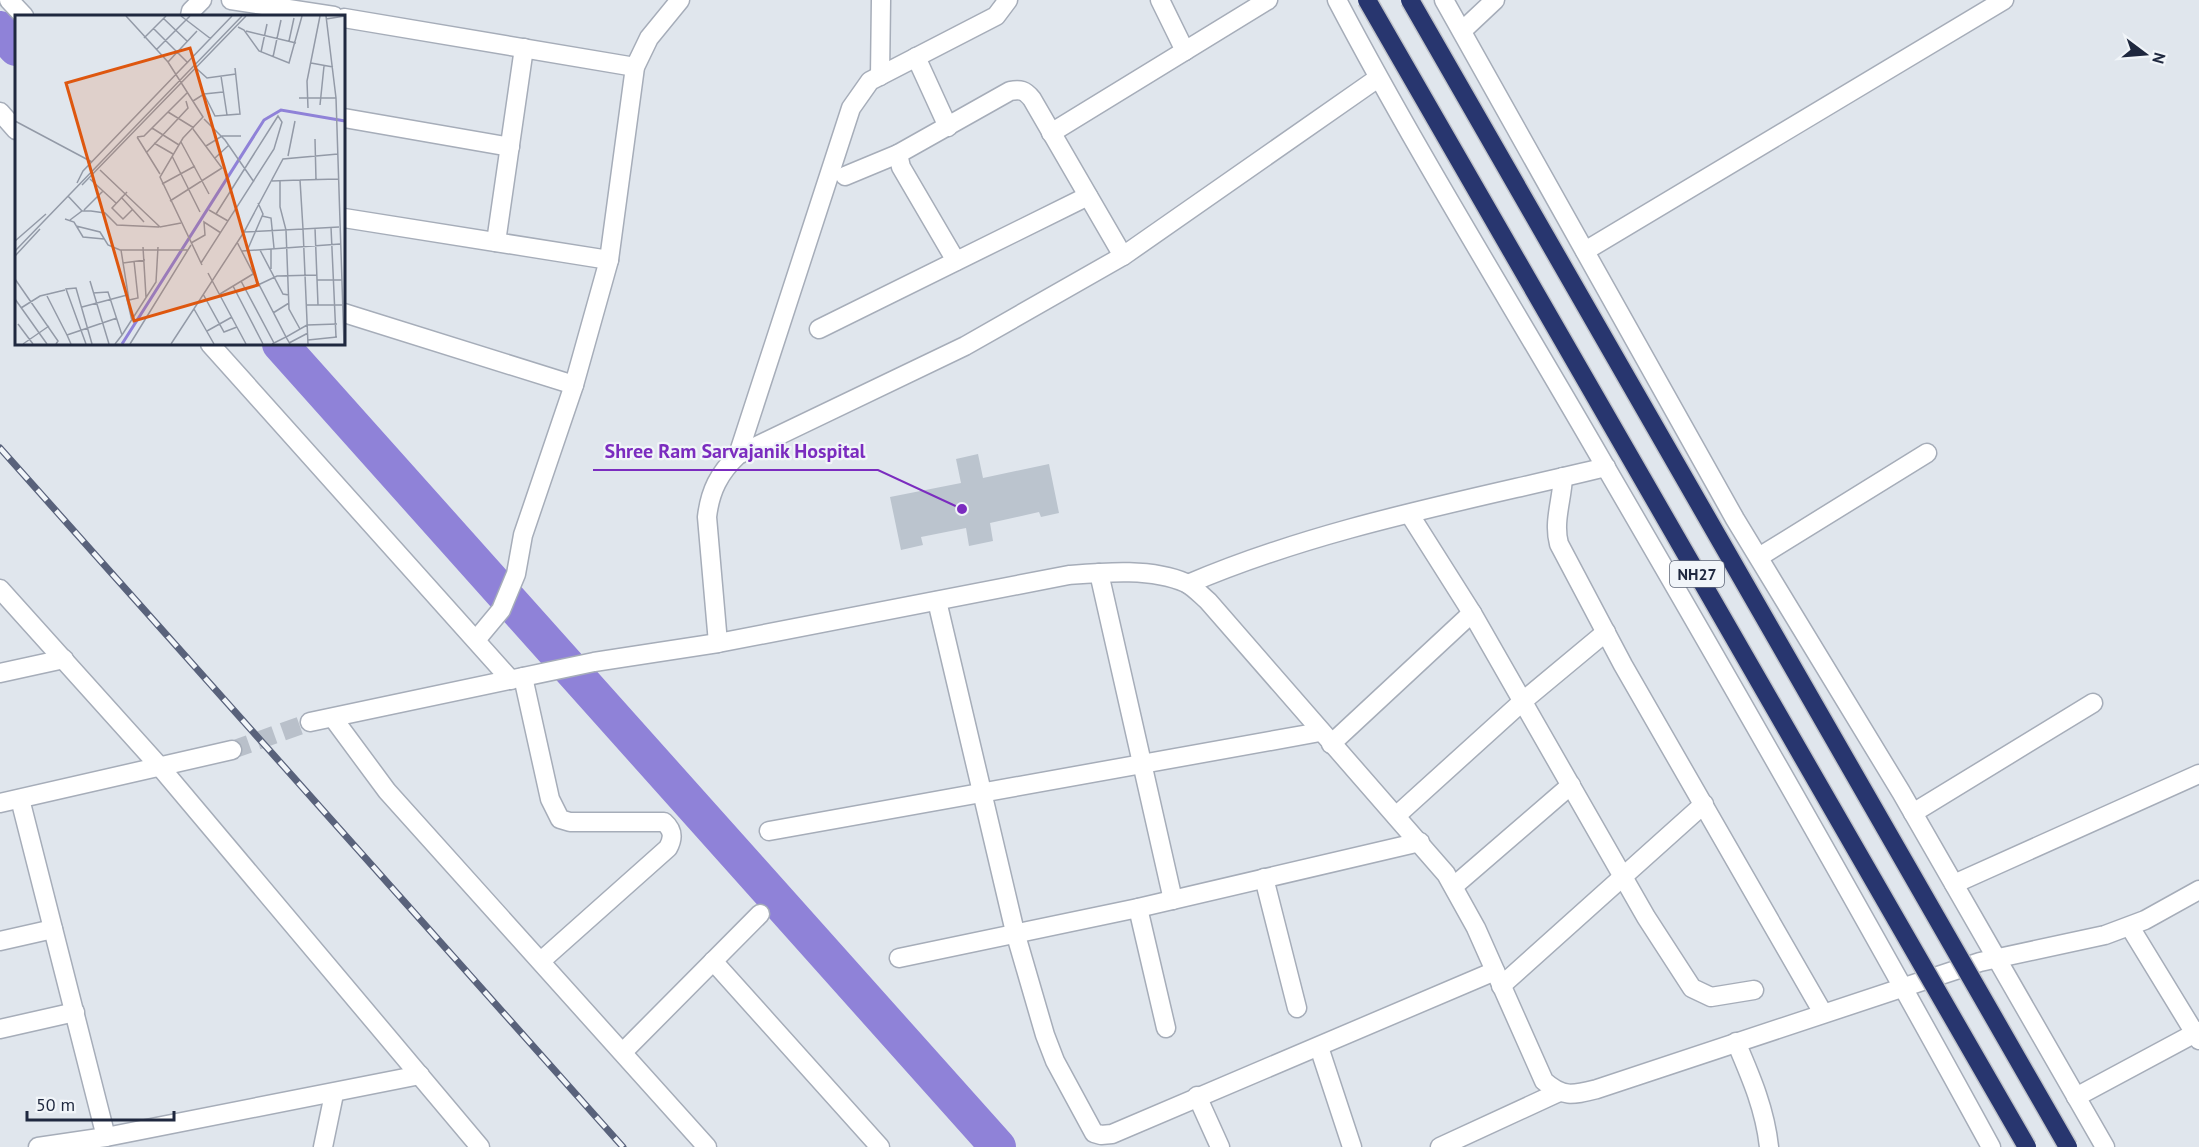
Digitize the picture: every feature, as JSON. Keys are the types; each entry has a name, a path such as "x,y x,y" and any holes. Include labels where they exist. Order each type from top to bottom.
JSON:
{"highway":[{"name":"NH27","path":"1367,0 2027,1147"},
{"name":"NH27","path":"1410,0 2068,1147"}],"street":[{"path":"9,0 23,15"},
{"path":"190,15 191,11 202,0"},
{"path":"239,0 328,15"},
{"path":"476,640 501,610 516,574 523,535 574,385 609,260 635,67 649,38 680,0"},
{"path":"880,75 881,0"},
{"path":"738,455 851,108 870,81 996,16 1008,0"},
{"path":"1160,0 1185,51"},
{"path":"1051,133 1268,0"},
{"path":"1337,0 1378,78 1606,467 1904,986 1991,1147"},
{"path":"1444,0 1759,557 1913,813 2105,1147"},
{"path":"1462,31 1496,0"},
{"path":"1585,251 2004,0"},
{"path":"345,18 635,67"},
{"path":"496,242 524,48"},
{"path":"916,57 948,127"},
{"path":"718,643 707,517 709,497 723,469 738,455 965,346 1123,256 1378,78"},
{"path":"845,176 898,154 1010,91 1019,89 1026,92 1032,99 1123,256"},
{"path":"0,112 15,129"},
{"path":"345,118 510,147"},
{"path":"898,154 901,167 956,261"},
{"path":"819,329 1088,196"},
{"path":"345,218 609,260"},
{"path":"345,313 574,385"},
{"path":"211,345 476,640 517,678 550,799 560,819 570,822 664,822 671,828 673,838 668,848 541,961"},
{"path":"1759,557 1927,453"},
{"path":"1188,584 1232,566 1315,538 1606,467"},
{"path":"1563,477 1562,498 1556,525 1559,544 1606,632 1823,1013"},
{"path":"1410,515 1473,613 1652,926 1696,992 1704,996 1717,997 1754,990"},
{"path":"1099,573 1173,900"},
{"path":"310,722 594,662 718,643 1070,575 1099,573 1164,576 1188,584 1208,601 1325,738 1420,842 1454,886 1471,917 1544,1081 1557,1093"},
{"path":"0,589 161,768 480,1147"},
{"path":"937,601 1015,932 1055,1061 1094,1132 1101,1135 1112,1134 1197,1096 1319,1047 1498,979 1704,804"},
{"path":"769,831 1142,764 1325,738 1473,613"},
{"path":"1396,816 1523,701 1606,632"},
{"path":"0,673 64,659"},
{"path":"1913,813 2093,703"},
{"path":"333,717 387,791 706,1147"},
{"path":"0,803 232,750"},
{"path":"1954,884 2199,774"},
{"path":"1454,886 1571,785"},
{"path":"20,799 106,1137"},
{"path":"900,958 1015,932 1138,908 1420,842"},
{"path":"1264,878 1297,1008"},
{"path":"1440,1147 1557,1093 1577,1094 1597,1089 1904,986 1997,959 2105,935 2130,927 2199,890"},
{"path":"1138,908 1166,1028"},
{"path":"622,1052 760,914"},
{"path":"2076,1097 2198,1034 2130,927"},
{"path":"0,941 53,929"},
{"path":"713,961 880,1147"},
{"path":"0,1029 75,1012"},
{"path":"1736,1042 1757,1089 1767,1124 1769,1147"},
{"path":"1319,1047 1352,1147"},
{"path":"38,1147 106,1137 334,1094 420,1075"},
{"path":"328,1144 334,1094"},
{"path":"1197,1096 1220,1147"}],"building":[{"path":"978,454 983,478 1049,464 1059,513 1041,517 1039,512 990,523 993,541 969,546 966,528 921,537 923,545 901,550 890,497 961,483 956,459"}],"waterway":[{"path":"0,29 15,47"},
{"path":"281,345 998,1147"}],"tunnel":[{"path":"232,750 310,722"}],"railway":[{"path":"0,448 623,1147"}],"place":[{"name":"Shree Ram Sarvajanik Hospital","path":"962,509"}]}
